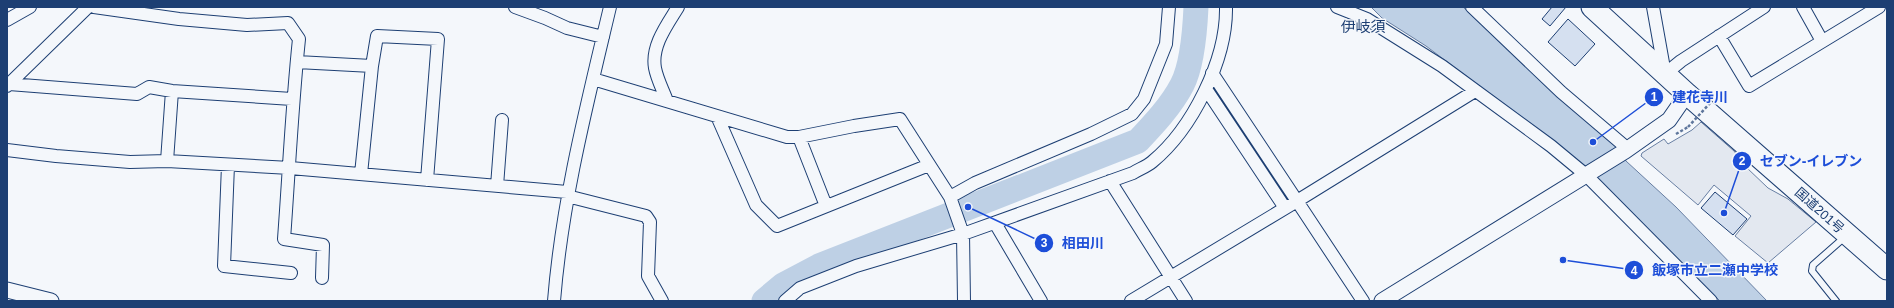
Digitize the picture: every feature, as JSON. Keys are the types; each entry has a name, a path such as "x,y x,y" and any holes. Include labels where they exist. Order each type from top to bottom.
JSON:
{"highway":[{"name":"国道201号","path":"1592,7 1687,94 1887,269"}],"street":[{"path":"7,20 30,7"},
{"path":"8,85 88,7"},
{"path":"94,7 179,19 247,26 288,23 299,39 292,99 290,168 284,239 323,245 322,278"},
{"path":"515,7 567,28 603,37"},
{"path":"554,301 567,194 610,7"},
{"path":"667,101 655,68 654,54 660,37 678,7"},
{"path":"950,197 975,183 1091,134 1132,114 1144,99 1166,44 1169,7"},
{"path":"785,301 800,288 849,269 995,223 1133,173 1150,164 1166,148 1206,89 1220,53 1226,22 1226,7"},
{"path":"1337,7 1367,19 1442,66 1551,146 1587,175 1711,301"},
{"path":"1472,7 1561,92 1626,150"},
{"path":"1653,7 1665,74 1719,36 1764,7"},
{"path":"1803,7 1822,41"},
{"path":"1719,36 1749,86 1879,7"},
{"path":"361,174 372,66 377,36 438,39 427,180"},
{"path":"297,62 372,66"},
{"path":"1212,73 1364,301"},
{"path":"593,79 786,137 799,137 900,119 928,165 950,197 963,234 964,301"},
{"path":"8,85 137,94 149,87 172,91 292,99"},
{"path":"1206,89 1285,208"},
{"path":"167,161 172,91"},
{"path":"1131,301 1475,91"},
{"path":"1382,301 1626,150 1670,120 1687,94"},
{"path":"717,116 756,205 777,226 928,165"},
{"path":"498,186 502,120"},
{"path":"799,137 826,206"},
{"path":"7,150 56,156 130,162 167,161 290,168 498,186 567,194 642,215 648,219 650,222 648,276 662,301"},
{"path":"228,164 224,266 291,273"},
{"path":"1110,181 1186,301"},
{"path":"995,223 1041,301"},
{"path":"7,290 51,301"}],"lane":[{"path":"1836,301 1812,272 1812,265 1848,234"}],"path":[{"path":"1672,136 1688,127 1712,101"}],"shaded area":[{"path":"1701,122 1734,151 1746,167 1768,188 1788,199 1816,222 1768,263 1735,236 1751,216 1714,185 1698,205 1641,156 1642,153 1664,139 1668,144 1692,130"}],"water":[{"path":"1371,7 1463,7 1614,144 1626,161 1676,207 1767,301 1720,301 1636,217 1600,184 1579,161 1426,46 1382,18"}],"building":[{"path":"1552,7 1566,7 1550,26 1542,19"},
{"path":"1568,19 1595,44 1575,66 1548,42"},
{"path":"1715,192 1747,219 1733,235 1701,208"}],"waterway":[{"path":"764,301 783,285 819,266 1138,141 1156,121 1178,93 1182,85 1188,68 1192,47 1196,7"}],"place":[{"name":"建花寺川","path":"1593,142"},
{"name":"相田川","path":"968,207"},
{"name":"セブン-イレブン","path":"1724,213"},
{"name":"飯塚市立二瀬中学校","path":"1563,260"}],"district":[{"name":"伊岐須","path":"1363,27"}]}
